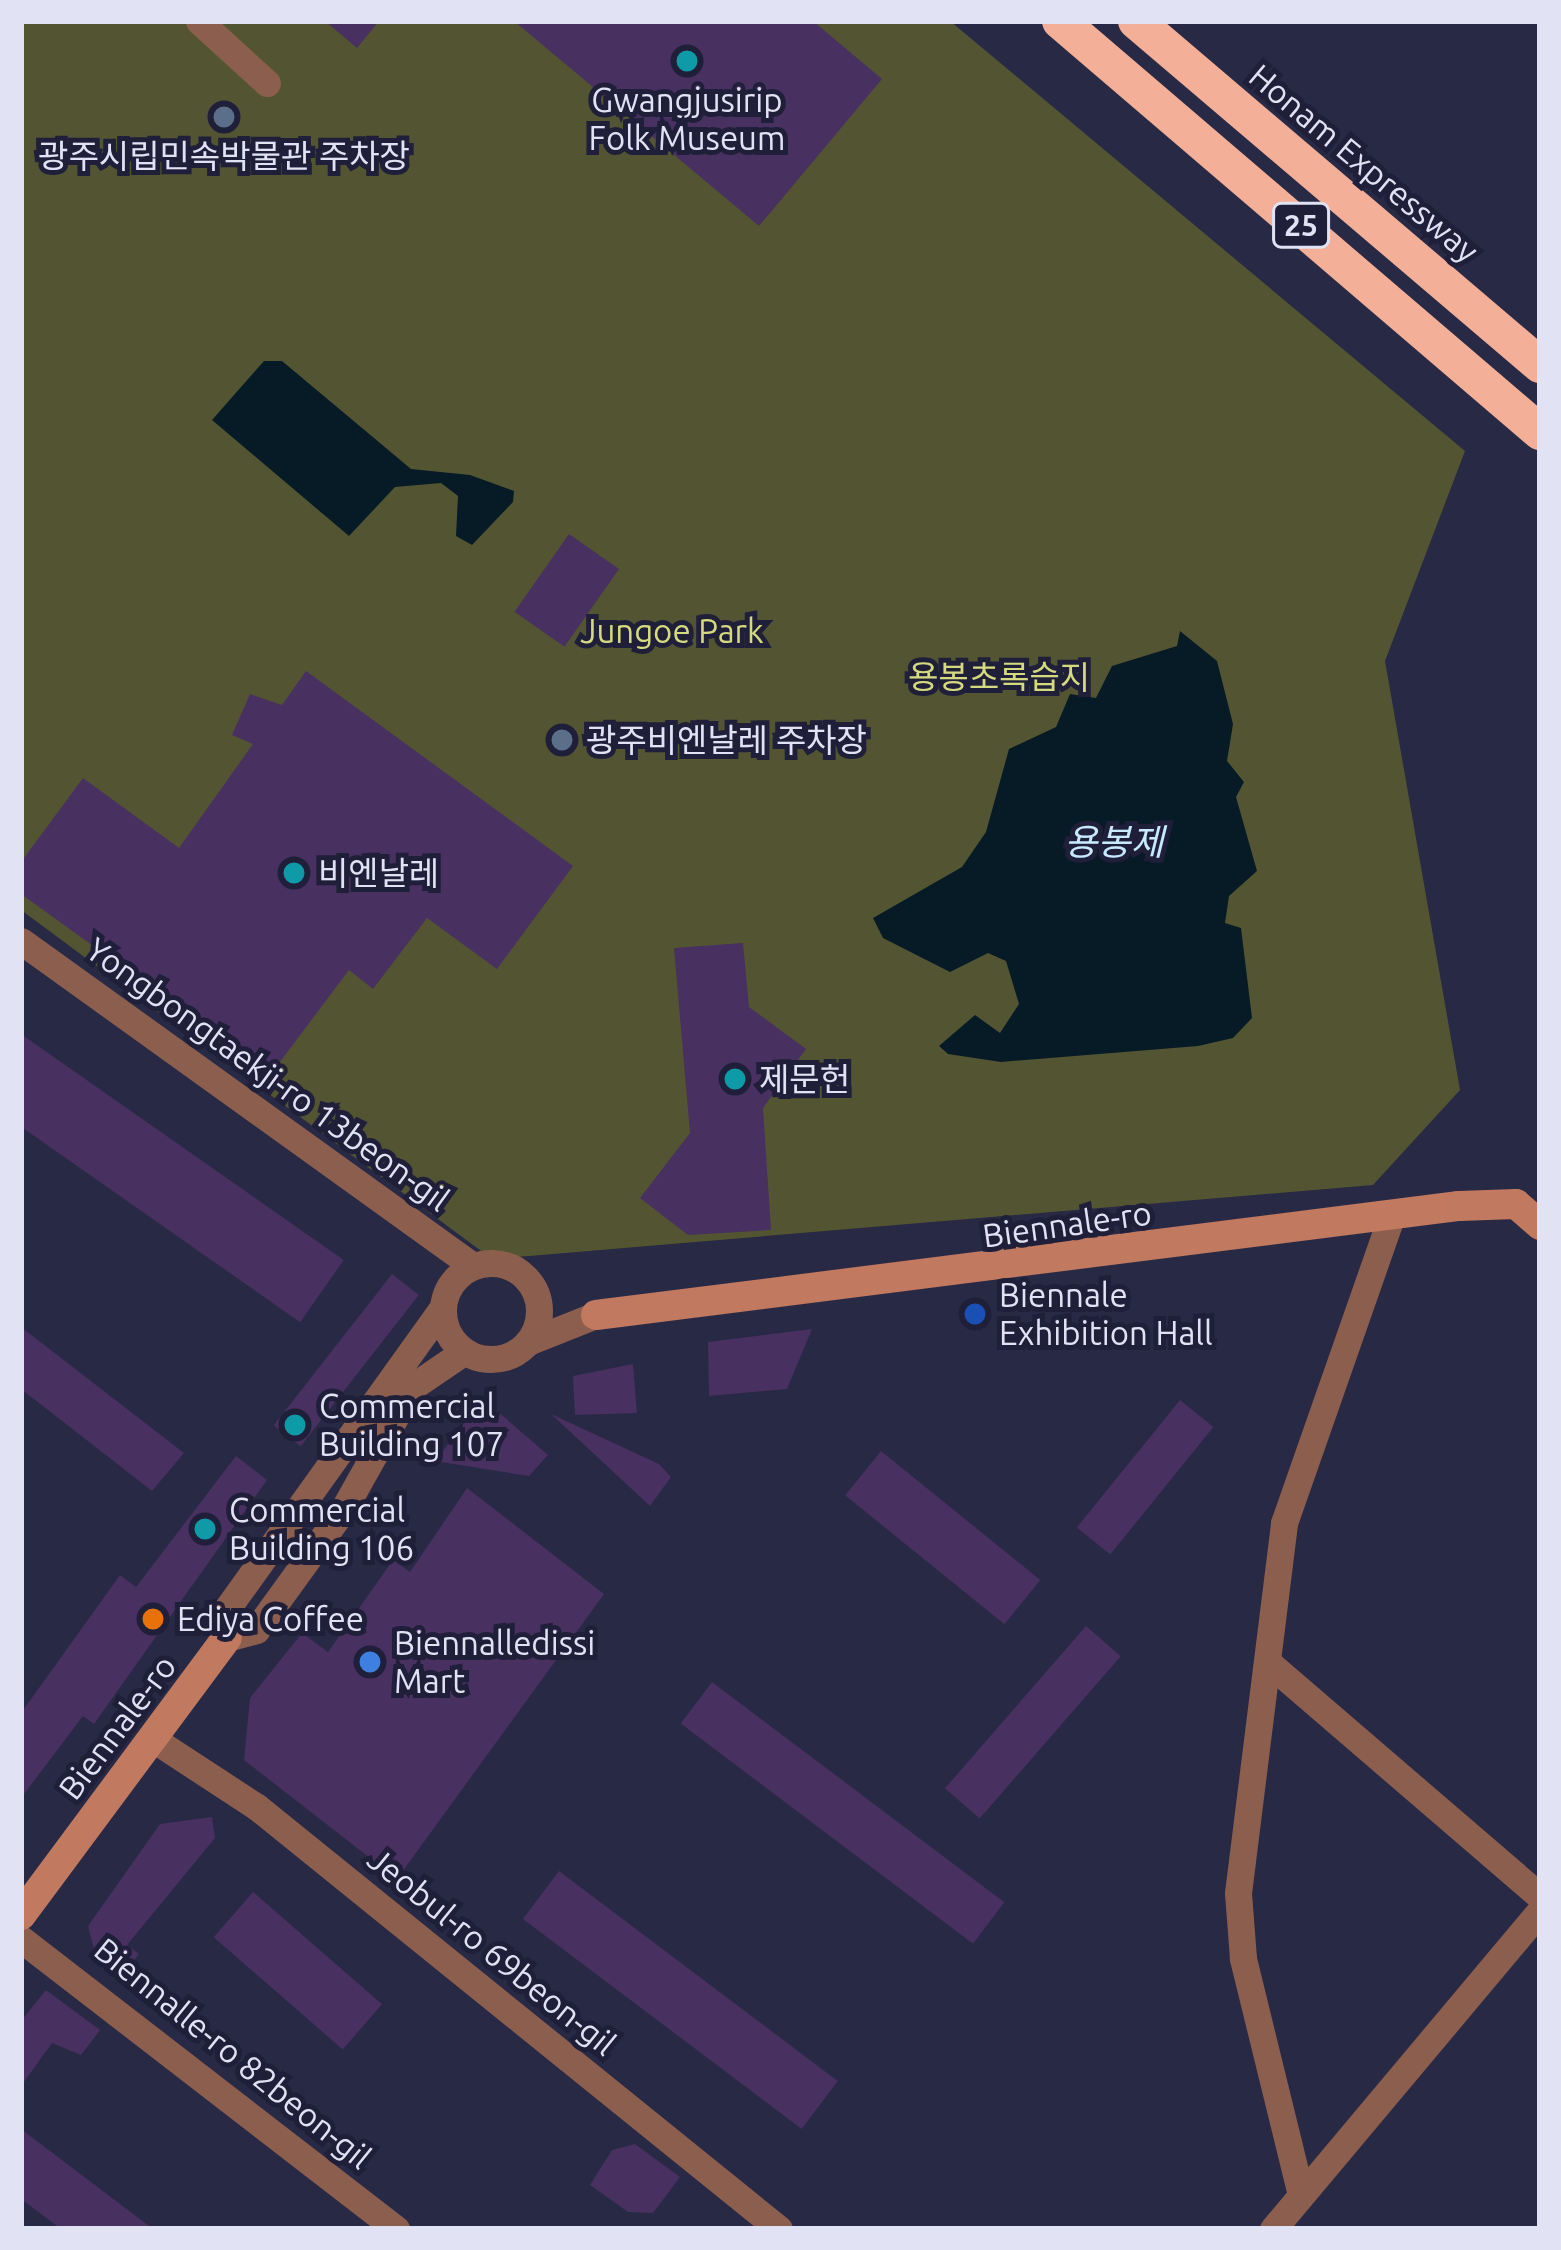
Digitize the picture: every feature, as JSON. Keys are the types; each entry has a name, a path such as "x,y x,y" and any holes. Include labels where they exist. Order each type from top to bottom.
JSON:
{"highway":[{"name":"25","path":"1060,21 1540,432"},
{"name":"Honam Expressway","path":"1136,21 1540,365"}],"street":[{"path":"199,21 267,83"},
{"name":"Yongbongtaekji-ro 13beon-gil","path":"21,941 472,1266"},
{"name":"Biennale-ro","path":"596,1316 1391,1216 1516,1204 1540,1225"},
{"path":"1301,2195 1243,1958 1238,1893 1289,1505 1391,1216"},
{"path":"505,1264 538,1299 596,1316 496,1359 462,1353 443,1307 472,1266 505,1264"},
{"path":"528,1342 538,1299"},
{"name":"Biennale-ro","path":"226,1639 225,1612 443,1307"},
{"name":"Biennale-ro","path":"21,1915 226,1639 256,1630 344,1510 412,1387 462,1353"},
{"path":"1271,1665 1540,1896"},
{"name":"Jeobul-ro 69beon-gil","path":"152,1739 257,1807 779,2229"},
{"path":"1273,2229 1540,1911"},
{"name":"Biennalle-ro 82beon-gil","path":"21,1939 396,2229"}],"green space":[{"name":"Jungoe Park","path":"21,21 950,21 1465,451 1385,661 1460,1090 1373,1185 492,1259 21,910"}],"water":[{"path":"264,361 282,361 411,469 470,475 514,491 513,502 472,545 456,536 458,496 441,483 395,487 349,536 212,420"},
{"name":"용봉제","path":"1180,631 1217,661 1233,724 1227,761 1244,782 1236,797 1257,871 1229,896 1225,923 1241,928 1252,1018 1233,1038 1198,1046 1001,1062 948,1054 939,1046 975,1015 1000,1033 1019,1004 1006,961 988,953 950,972 883,938 873,918 962,867 986,832 1009,749 1056,727 1070,694 1096,698 1112,666 1177,646"}],"building":[{"path":"325,21 379,21 357,48"},
{"path":"514,21 813,21 882,79 759,226"},
{"path":"569,534 619,569 564,647 515,612"},
{"path":"306,671 573,866 497,969 427,918 373,989 349,970 271,1074 21,894 21,862 83,778 179,848 253,744 232,735 250,694 282,705"},
{"name":"제문헌","path":"743,943 749,1007 806,1049 763,1108 771,1230 688,1235 640,1198 690,1133 674,948"},
{"path":"21,1034 344,1260 300,1322 21,1127"},
{"path":"392,1274 419,1295 301,1446 274,1425"},
{"path":"21,1327 184,1453 152,1491 21,1389"},
{"path":"812,1329 787,1389 709,1396 708,1342"},
{"path":"633,1364 637,1413 575,1415 573,1376"},
{"path":"1180,1400 1213,1427 1110,1555 1077,1527"},
{"path":"496,1410 548,1455 529,1476 435,1461 472,1413"},
{"path":"551,1414 659,1464 671,1477 650,1506"},
{"path":"881,1451 1040,1580 1004,1624 845,1495"},
{"path":"236,1456 267,1480 94,1724 83,1716 21,1798 21,1713 120,1575 136,1587"},
{"path":"467,1488 604,1594 397,1879 244,1760 250,1698 302,1633 328,1652 393,1560 410,1572"},
{"path":"1086,1626 1121,1656 980,1818 945,1788"},
{"path":"712,1682 1004,1902 973,1944 681,1724"},
{"path":"212,1817 215,1838 127,1945 139,1954 121,1977 96,1957 88,1926 160,1824"},
{"path":"559,1871 838,2081 802,2129 523,1919"},
{"path":"253,1892 382,2004 343,2049 214,1937"},
{"path":"46,1990 100,2030 81,2055 52,2043 21,2086 21,2021"},
{"path":"21,2129 153,2229 61,2229 21,2199"},
{"path":"635,2144 680,2177 653,2213 628,2212 590,2185 612,2150"}],"place":[{"name":"Gwangjusirip Folk Museum","path":"687,61"},
{"name":"광주시립민속박물관 주차장","path":"224,117"},
{"name":"광주비엔날레 주차장","path":"562,740"},
{"name":"비엔날레","path":"294,873"},
{"name":"제문헌","path":"735,1079"},
{"name":"Biennale Exhibition Hall","path":"975,1314"},
{"name":"Commercial Building 107","path":"295,1425"},
{"name":"Commercial Building 106","path":"205,1529"},
{"name":"Ediya Coffee","path":"153,1619"},
{"name":"Biennalledissi Mart","path":"370,1662"}],"park label":[{"name":"용봉초록습지","path":"999,677"}]}
